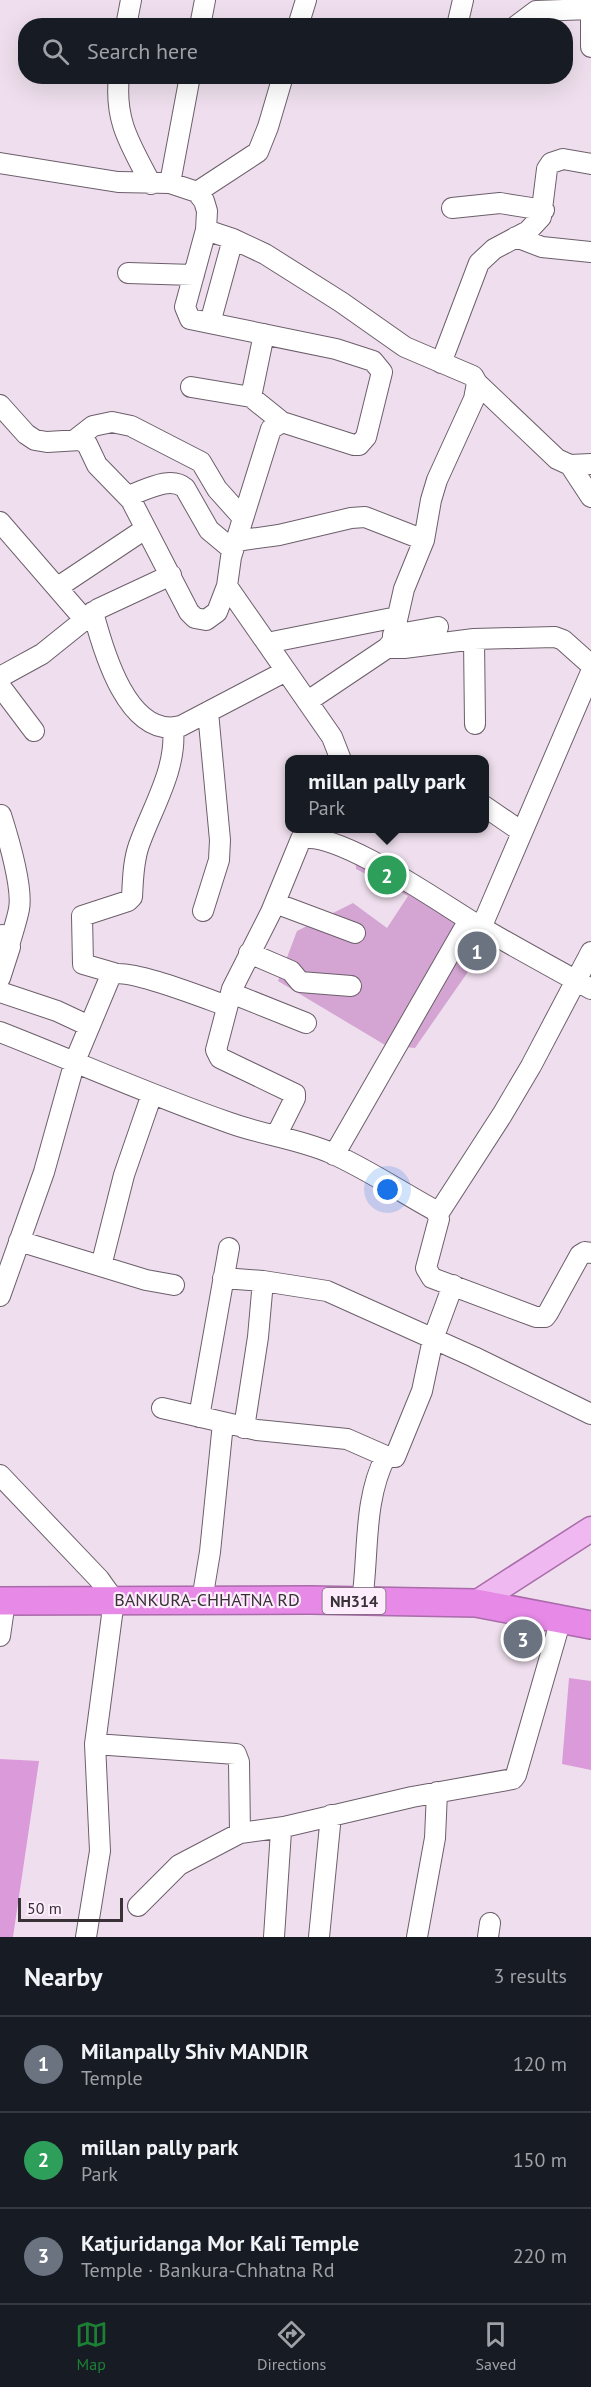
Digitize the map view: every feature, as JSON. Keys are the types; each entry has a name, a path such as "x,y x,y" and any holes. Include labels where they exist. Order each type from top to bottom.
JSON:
{"highway":[{"name":"BANKURA-CHHATNA RD","path":"3,1601 202,1600 476,1603 591,1625"}],"main road":[{"path":"476,1603 591,1529"}],"street":[{"path":"128,18 131,0"},
{"path":"202,18 205,0"},
{"path":"300,18 306,0"},
{"path":"459,18 463,0"},
{"path":"525,18 543,9 591,9"},
{"path":"591,16 591,47"},
{"path":"118,84 118,112 130,143 161,184"},
{"path":"161,184 188,84"},
{"path":"197,192 258,152 268,128 281,84"},
{"path":"441,363 479,263 494,249 537,222 543,210 547,169 551,163 563,159 591,164"},
{"path":"0,163 118,182 161,184 197,192 204,201 207,211 206,230 185,308 186,314 196,321 336,350 373,361 382,372 366,437 359,445 282,422 251,397 191,387"},
{"path":"452,208 500,203 543,210"},
{"path":"206,230 233,239 275,260 341,302 405,347 473,376 477,383 557,459 570,465 591,464"},
{"path":"516,237 542,247 591,252"},
{"path":"210,323 233,239"},
{"path":"128,273 194,275"},
{"path":"251,397 264,334"},
{"path":"308,701 392,633 404,590 424,540 437,480 474,399 477,383"},
{"path":"0,405 26,434 36,440 47,442 75,440 87,444 97,465 128,496 189,612 199,620 206,620 217,612 227,586 235,546 268,435 275,425 282,422"},
{"path":"75,440 93,426 112,422 131,426 201,462 217,489 243,518"},
{"path":"570,465 591,497"},
{"path":"128,496 168,483 180,484 209,530 235,546 351,518 365,517 424,540"},
{"path":"0,522 58,587 89,616 126,698 155,725 173,729 286,670"},
{"path":"58,587 145,529"},
{"path":"0,677 42,654 111,601 171,575"},
{"path":"227,586 332,737 339,755"},
{"path":"267,643 438,627"},
{"path":"334,1155 475,924 522,832 591,672 591,665 563,640 555,637 474,639 411,647 392,633"},
{"path":"474,639 475,724"},
{"path":"0,686 34,731"},
{"path":"203,911 219,861 220,840 208,712"},
{"path":"173,729 174,747 165,780 136,856 132,897 128,902 82,915 83,964 229,999 306,1023"},
{"path":"489,809 522,832"},
{"path":"0,978 5,938 19,910 19,897 8,872 11,848 1,815"},
{"path":"276,1136 295,1096 217,1056 216,1050 229,999 249,953 275,903 301,839 331,835 475,924 584,985"},
{"path":"275,903 355,933"},
{"path":"589,1248 580,1255 545,1317 536,1317 432,1278 426,1268 438,1214 584,985 591,952"},
{"path":"249,953 291,970 300,982 351,986"},
{"path":"0,1296 54,1142 75,1061 111,975 114,973"},
{"path":"0,992 57,1011 89,1026"},
{"path":"0,1032 232,1124 306,1144 334,1155 438,1214"},
{"path":"100,1266 124,1175 152,1094"},
{"path":"19,1241 146,1280 174,1285"},
{"path":"199,1417 229,1248"},
{"path":"223,1278 263,1281 327,1292 434,1339 591,1414"},
{"path":"244,1428 258,1337 263,1281"},
{"path":"162,1408 244,1428 347,1439 393,1458 397,1456 408,1422 422,1391 434,1339 453,1285"},
{"path":"202,1600 211,1541 223,1423"},
{"path":"362,1601 366,1570 368,1514 386,1456"},
{"path":"0,1475 99,1579 114,1600 95,1744 100,1851 86,1937"},
{"path":"0,1636 3,1601"},
{"path":"138,1905 179,1865 240,1833 284,1827 437,1792 509,1781 516,1775 561,1619"},
{"path":"95,1744 236,1754 239,1762 240,1833"},
{"path":"417,1937 435,1838 437,1792"},
{"path":"319,1937 331,1815"},
{"path":"274,1937 284,1827"}],"shaded area":[{"path":"355,854 417,880 480,932 488,943 415,1048 385,1045 278,981 297,931 353,903 387,928 408,896 356,869"},
{"path":"569,1678 591,1681 591,1770 562,1764"},
{"path":"0,1759 39,1761 13,1937 0,1937"}],"building":[{"path":"479,943 485,946 476,959 469,956"}],"place":[{"name":"millan pally park","path":"387,875"},
{"name":"Milanpally Shiv MANDIR","path":"477,951"},
{"name":"Katjuridanga Mor Kali Temple","path":"523,1639"}]}
